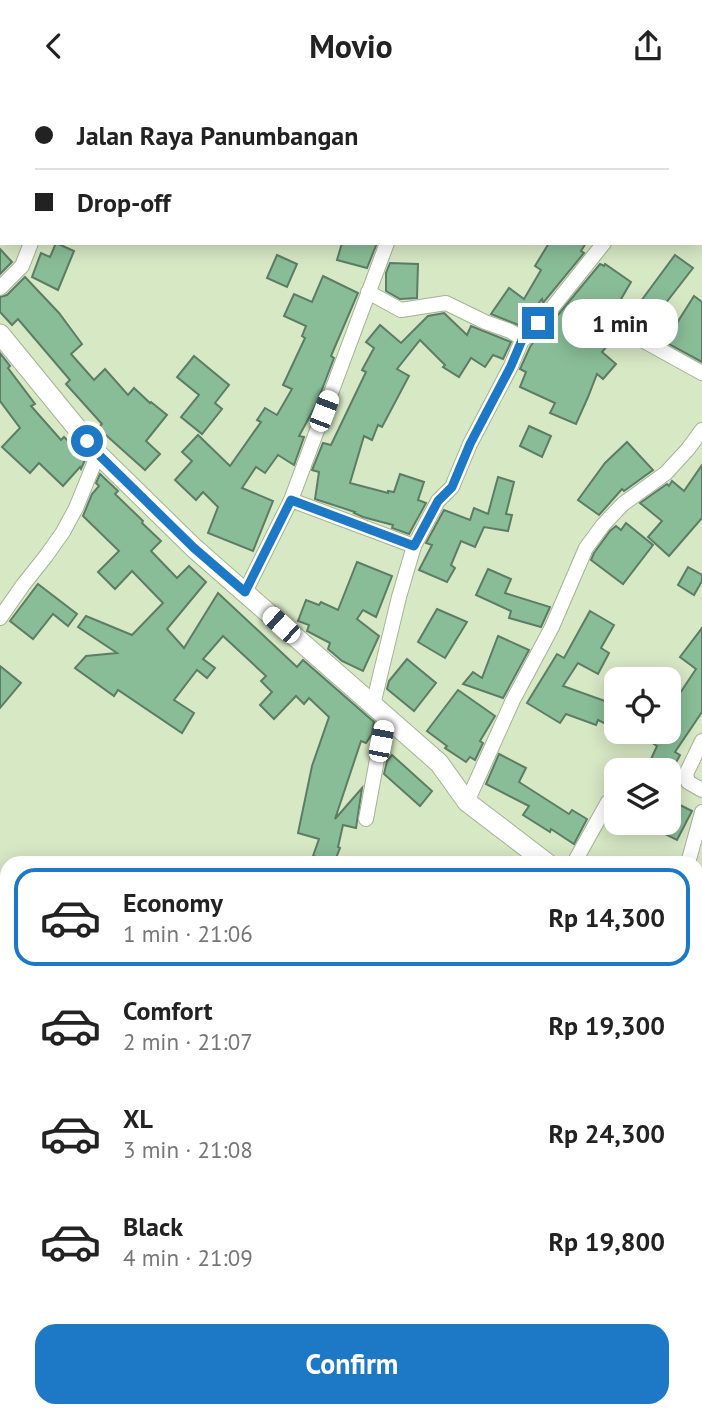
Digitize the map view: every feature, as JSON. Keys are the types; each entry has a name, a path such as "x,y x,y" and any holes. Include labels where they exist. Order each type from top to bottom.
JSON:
{"main road":[{"path":"0,334 98,454 194,548 439,763 467,801 538,856"}],"street":[{"path":"0,288 22,266 30,245"},
{"path":"245,592 291,500 386,245"},
{"path":"366,818 379,711 399,597 414,546 438,501 452,487 470,444 524,339 602,245"},
{"path":"368,292 401,310 446,303 524,339"},
{"path":"644,341 702,373"},
{"path":"467,801 513,700 552,627 586,548 623,504 666,473 700,438"},
{"path":"0,618 63,532 98,454"},
{"path":"291,500 414,546"},
{"path":"702,741 686,774 688,782 702,790"},
{"path":"578,856 604,809"},
{"path":"690,856 702,812"}],"building":[{"path":"55,245 74,251 58,290 32,277 41,253 50,257"},
{"path":"341,245 376,245 367,268 337,260"},
{"path":"548,245 585,245 581,251 584,253 521,326 491,314 509,288 524,299 541,270 535,266"},
{"path":"0,249 12,262 0,274"},
{"path":"277,255 297,264 287,287 267,278"},
{"path":"675,255 693,268 644,331 638,334 624,324"},
{"path":"390,263 418,264 417,298 400,299 386,291 386,273"},
{"path":"600,264 605,264 631,282 610,318 623,327 602,352 616,364 603,379 597,374 576,424 550,413 555,403 520,387 526,372 520,369 535,340 542,342 554,328 552,322"},
{"path":"323,276 358,293 331,356 334,358 316,405 299,436 304,437 294,465 278,455 265,473 256,467 242,488 273,501 253,551 208,533 218,507 203,492 196,500 175,480 192,461 182,452 198,435 230,466 261,422 257,420 265,408 277,415 292,389 283,385 305,338 302,336 306,326 284,316 294,294 312,302"},
{"path":"25,277 59,313 82,344 71,354 94,380 105,369 128,395 134,388 167,415 146,441 160,454 145,470 98,428 102,424 66,384 70,380 18,319 12,325 0,312 0,297 7,295"},
{"path":"694,296 702,302 702,362 665,342"},
{"path":"444,313 467,335 471,326 511,342 503,359 493,355 485,367 471,358 459,377 443,367 445,365 420,340 397,369 409,376 382,427 378,425 372,440 364,436 350,483 388,493 394,492 400,474 424,482 418,500 426,503 409,534 392,528 393,525 315,499 319,472 312,470 323,443 331,445 366,372 362,370 374,348 366,342 380,325 401,343 428,316"},
{"path":"0,353 35,404 31,406 61,440 64,437 86,458 81,469 80,467 63,486 39,463 30,473 2,447 20,428 0,401"},
{"path":"194,356 229,385 215,403 222,409 202,434 181,417 199,395 177,377"},
{"path":"529,426 551,436 542,457 520,446"},
{"path":"627,442 653,470 624,491 622,489 599,515 578,500 605,463"},
{"path":"702,465 702,518 669,556 648,537 662,521 640,503 667,484 669,486 672,481 684,491"},
{"path":"100,474 118,491 115,494 161,541 151,551 177,578 189,566 206,582 167,629 184,648 218,593 297,667 303,660 374,722 372,734 366,743 361,741 335,819 362,788 356,828 343,825 337,856 313,856 319,839 298,833 312,766 329,717 309,698 304,704 296,696 274,719 260,705 272,692 261,681 266,676 223,636 203,659 215,668 207,678 197,670 174,700 194,713 182,733 118,690 114,696 75,668 86,656 117,653 78,627 86,616 132,635 163,603 132,571 115,589 98,572 119,551 83,516 92,494 99,486 96,483"},
{"path":"498,477 514,482 506,514 512,515 508,531 484,527 475,547 461,541 451,565 455,568 447,582 419,570 432,545 426,543 444,510 470,520 474,508 488,514"},
{"path":"626,523 653,545 623,584 591,560 610,531 616,526 621,530"},
{"path":"357,562 392,576 376,617 363,610 357,619 379,636 363,671 342,661 328,649 330,643 307,631 309,625 298,621 306,600 319,605 321,602 338,610"},
{"path":"688,567 702,575 702,581 694,595 678,585"},
{"path":"488,569 511,579 505,593 550,607 541,627 509,618 511,611 476,595"},
{"path":"38,584 77,614 68,626 53,614 33,639 10,621"},
{"path":"437,609 467,622 445,658 418,642"},
{"path":"590,611 614,625 601,648 609,653 598,674 578,663 563,686 604,701 604,723 598,720 596,725 566,714 560,723 527,703 557,654 564,658"},
{"path":"702,628 702,712 681,743 681,692 696,669 680,657"},
{"path":"498,636 529,650 503,698 463,684 473,672 482,678"},
{"path":"407,659 436,683 414,711 387,689 389,681"},
{"path":"0,666 21,683 0,708"},
{"path":"458,690 495,716 480,741 483,743 475,760 470,757 466,762 445,748 447,746 427,731"},
{"path":"654,744 680,744 675,752 680,755 678,758 651,758 657,746"},
{"path":"499,754 526,768 519,782 569,814 572,810 587,819 574,844 523,815 529,806 486,784"},
{"path":"392,755 432,791 420,806 384,774 387,761"},
{"path":"681,806 692,811 681,832"},
{"path":"667,835 680,835 677,840"}],"route":[{"path":"87,441 194,548 245,592 291,500 414,546 438,501 452,487 470,444 522,340 538,323"}]}
